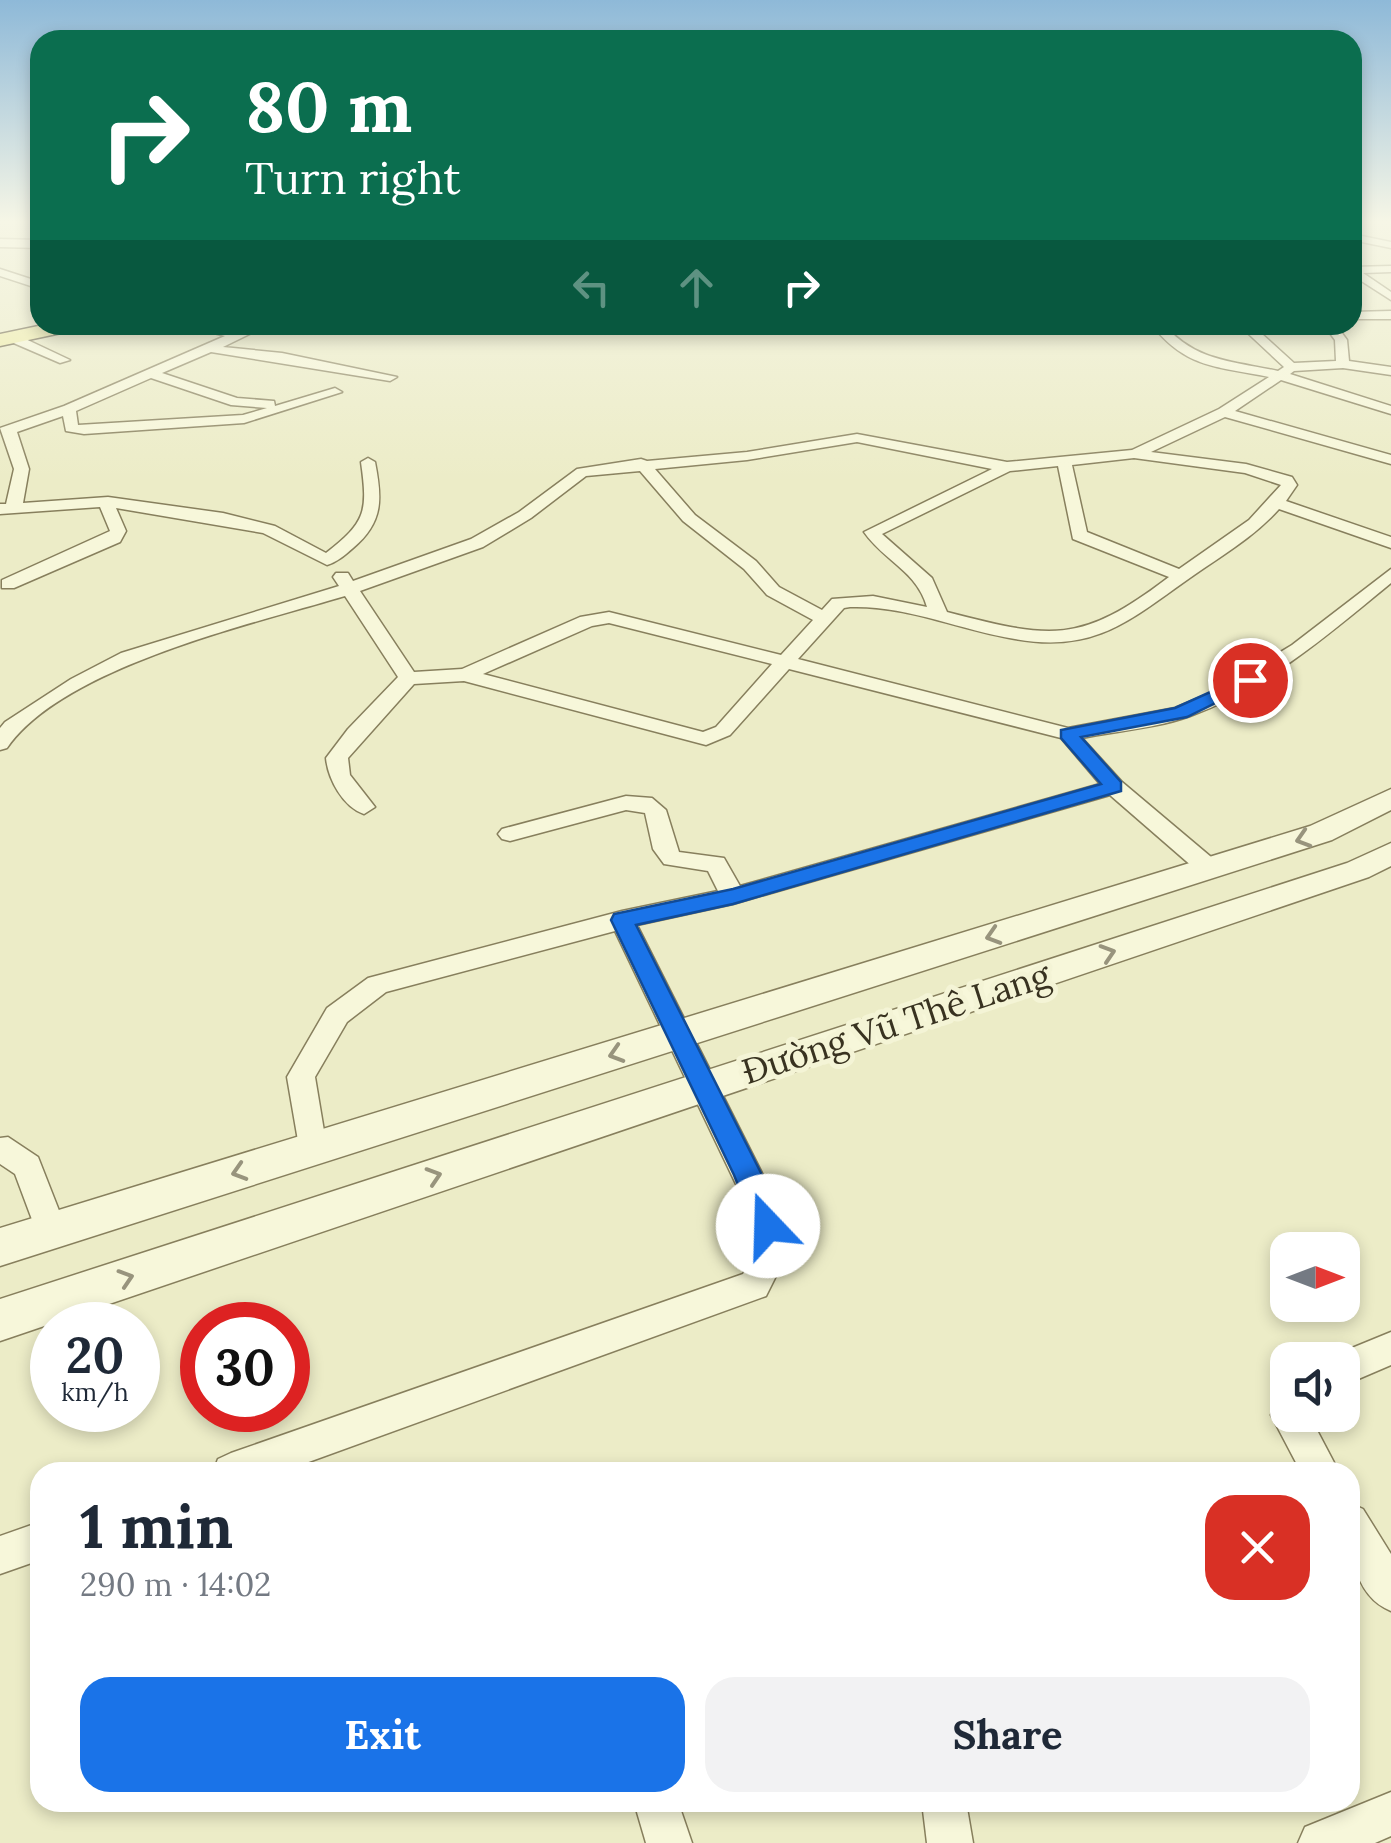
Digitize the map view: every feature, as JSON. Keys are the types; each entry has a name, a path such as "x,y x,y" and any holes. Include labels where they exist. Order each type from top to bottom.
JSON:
{"main road":[{"path":"4,337 30,328"},
{"path":"4,337 30,332"}],"street":[{"path":"1362,316 1391,315"},
{"path":"235,335 239,336"},
{"path":"1167,335 1178,348 1194,357 1287,371 1343,364 1391,371"},
{"path":"1254,335 1301,385 1391,410"},
{"path":"1337,335 1343,364"},
{"path":"7,508 24,476 22,461 4,432 69,409 239,336"},
{"path":"4,337 64,360"},
{"path":"206,350 263,351 390,377"},
{"path":"1134,454 1224,412 1287,371"},
{"path":"148,373 236,402 302,404"},
{"path":"69,409 71,428 84,430 244,419 335,392"},
{"path":"1224,412 1391,460"},
{"path":"4,730 78,682 128,658 351,588 477,543 525,516 582,472 747,456 857,438 1007,468 1134,454 1276,475 1289,485 1278,503 1110,626 1069,638 1023,636 856,599 838,603 723,731 706,738 689,738 465,675 408,678 354,733 338,758 340,776 364,807"},
{"path":"1064,461 1079,535 1181,576"},
{"path":"327,560 364,532 373,518 375,504 368,462"},
{"path":"641,464 689,518 750,565 773,591 824,618"},
{"path":"939,616 933,590 924,576 872,532 1007,468"},
{"path":"7,508 108,502 223,518 268,529 327,560 351,588 408,678"},
{"path":"8,584 114,538 118,531 108,514 108,502"},
{"path":"1278,503 1391,543"},
{"path":"465,675 587,622 609,617 1068,734 1180,713 1225,694 1299,649 1391,574"},
{"path":"1068,734 1114,787 1209,868"},
{"path":"312,1149 301,1077 338,1015 378,986 622,920 733,896 1114,787"},
{"name":"Đường Vũ Thê Lang","path":"0,1247 1321,833 1391,798"},
{"path":"510,834 626,804 644,803 655,810 665,849 672,859 716,864 733,896"},
{"name":"Đường Vũ Thê Lang","path":"0,1320 1358,870 1391,853"},
{"path":"259,1462 754,1285 774,1248 762,1205 622,920"},
{"path":"0,1151 8,1150 27,1166 51,1230"},
{"path":"1360,1361 1391,1348"},
{"path":"1298,1432 1314,1462"},
{"path":"1360,1539 1391,1591"},
{"path":"0,1555 30,1544"},
{"path":"659,1812 669,1843"},
{"path":"945,1812 950,1843"},
{"path":"1321,1843 1391,1814"}],"route":[{"path":"768,1226 748,1175 622,920 733,896 1114,787 1068,734 1180,713 1250,680"}]}
